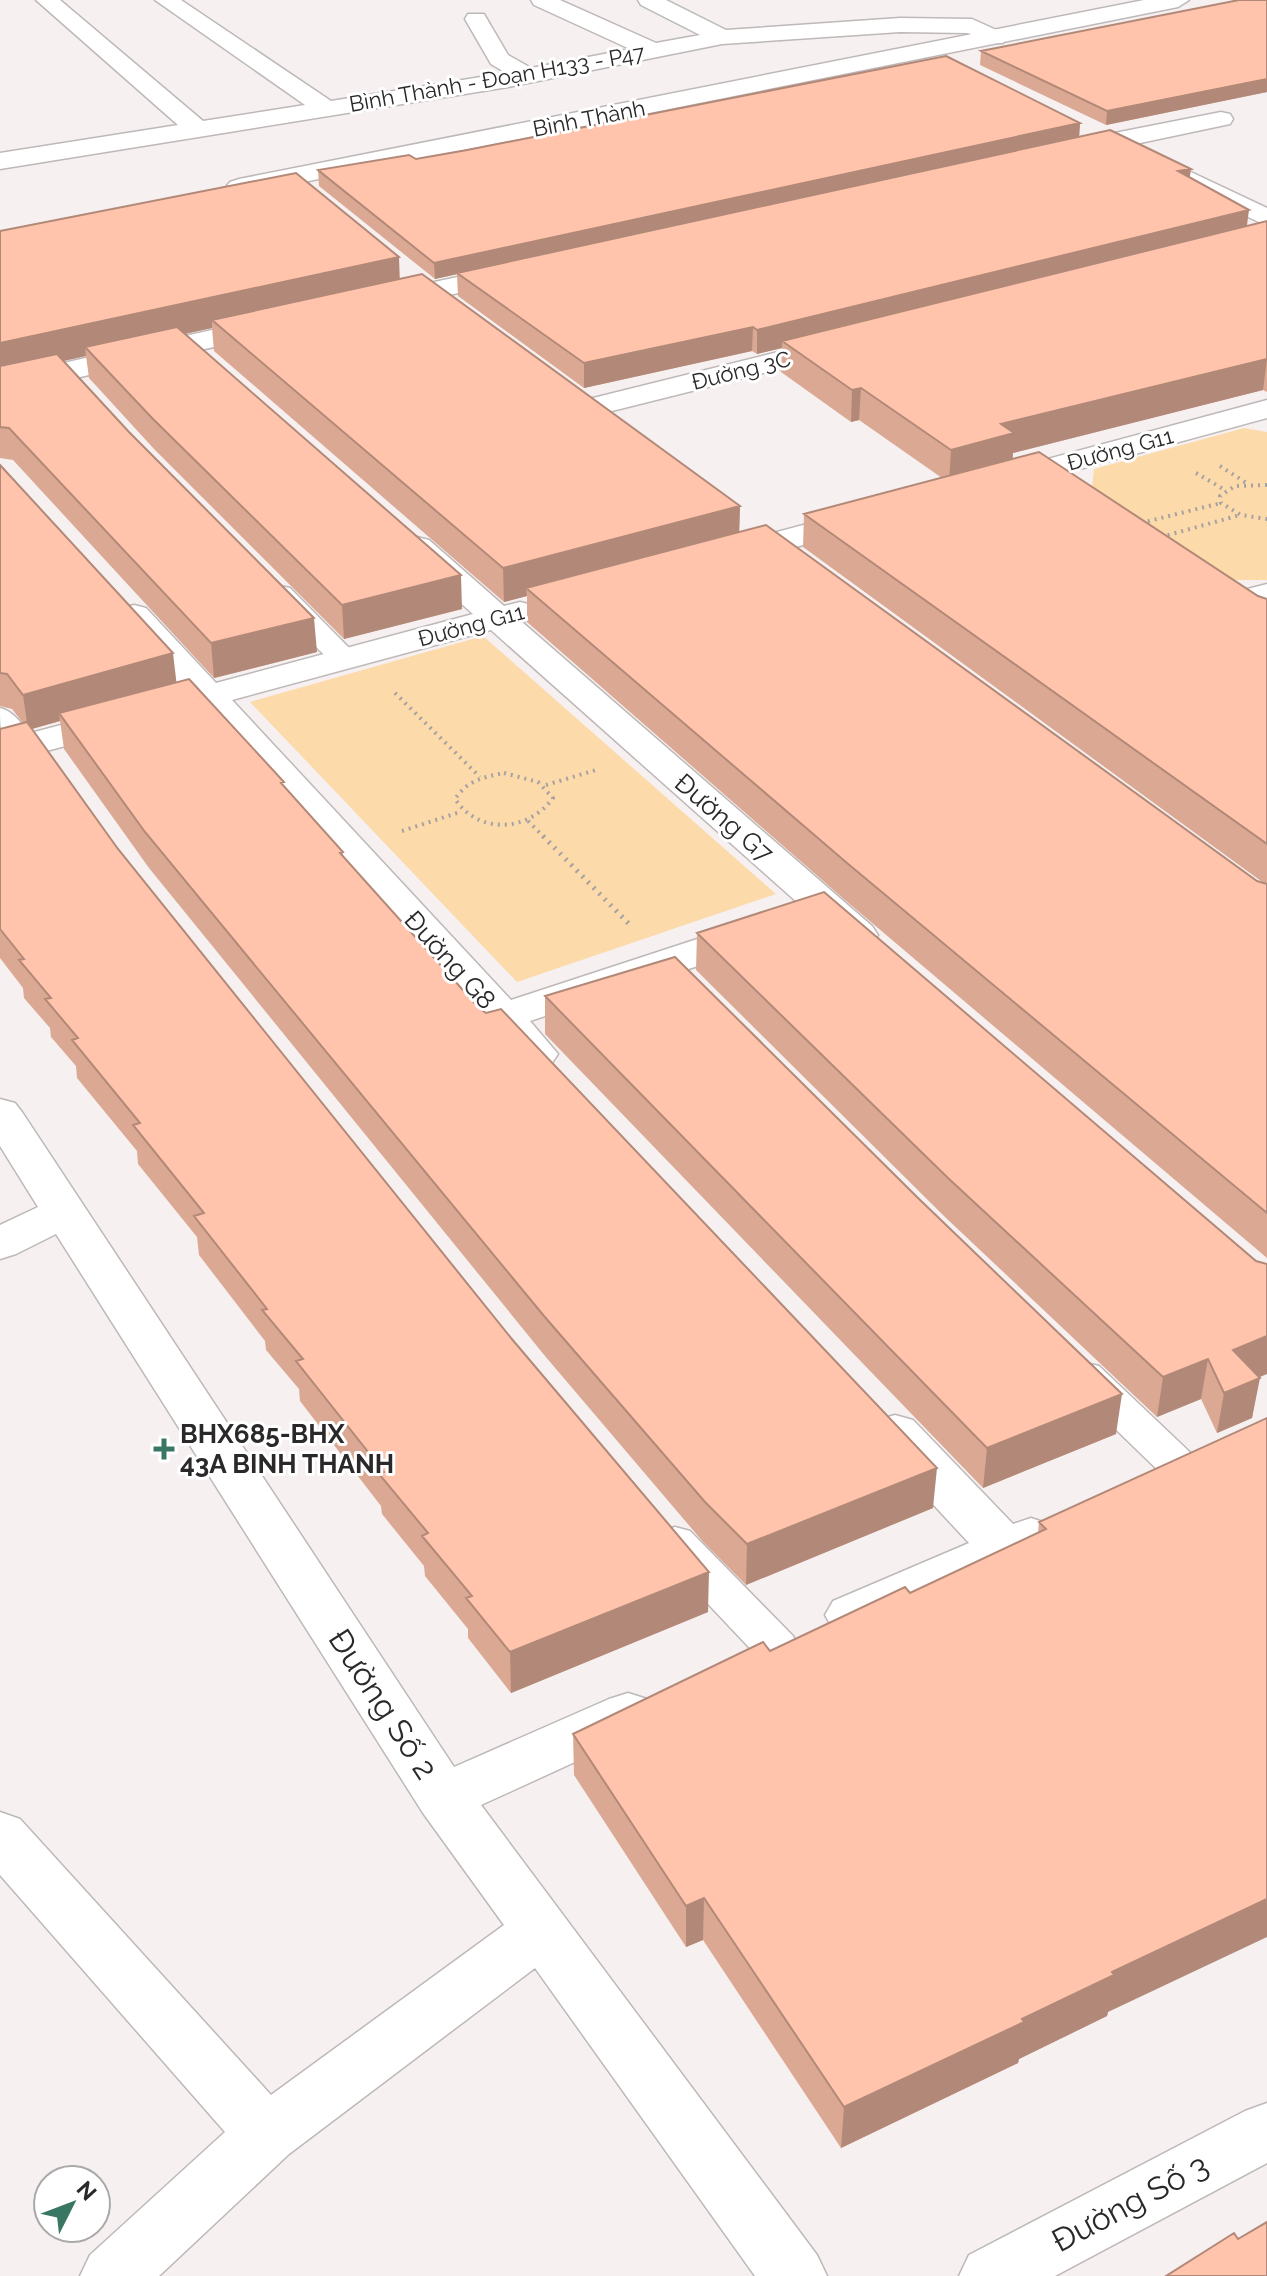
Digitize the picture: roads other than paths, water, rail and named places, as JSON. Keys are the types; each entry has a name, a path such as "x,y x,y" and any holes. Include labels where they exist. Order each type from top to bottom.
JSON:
{"street":[{"path":"47,0 197,129"},
{"path":"166,0 325,108"},
{"path":"542,0 652,50"},
{"path":"649,0 722,37"},
{"path":"943,0 972,26"},
{"name":"Bình Thành","path":"212,193 1178,0"},
{"path":"476,19 499,59 527,76"},
{"name":"Bình Thành - Đoạn H133 - P47","path":"0,161 527,76 722,37 900,25 972,26 995,38"},
{"path":"930,51 958,65"},
{"path":"1049,154 1221,119"},
{"path":"1084,127 1267,218"},
{"path":"288,177 323,206"},
{"path":"393,263 465,318"},
{"path":"353,308 537,267"},
{"path":"0,386 292,321"},
{"name":"Đường 3C","path":"625,435 576,399 866,339"},
{"path":"187,345 222,376"},
{"name":"Đường G11","path":"967,490 1267,409"},
{"path":"1042,470 1136,534 1252,598 1267,621"},
{"path":"696,564 785,553 892,511"},
{"path":"736,516 785,553"},
{"name":"Đường G7","path":"390,523 888,961"},
{"name":"Đường G8","path":"104,583 568,1086"},
{"name":"Đường G11","path":"30,752 208,696 543,605"},
{"path":"502,1017 829,910"},
{"name":"Đường Số 2","path":"0,1112 443,1797 794,2276"},
{"path":"0,1244 64,1212"},
{"path":"874,1410 1005,1548"},
{"path":"755,1658 1073,1518"},
{"path":"443,1797 675,1694"},
{"path":"0,1835 196,2059 267,2134"},
{"path":"113,2276 267,2134 540,1931"},
{"name":"Đường Số 3","path":"992,2276 1267,2131"}],"lane":[{"path":"65,371 85,393"},
{"path":"267,581 351,658"},
{"path":"0,717 30,752"},
{"path":"666,963 696,993"},
{"path":"1056,1348 1182,1469"},
{"path":"657,1520 687,1556 755,1658"}],"place":[{"name":"BHX685-BHX 43A BINH THANH","path":"164,1449"}]}
